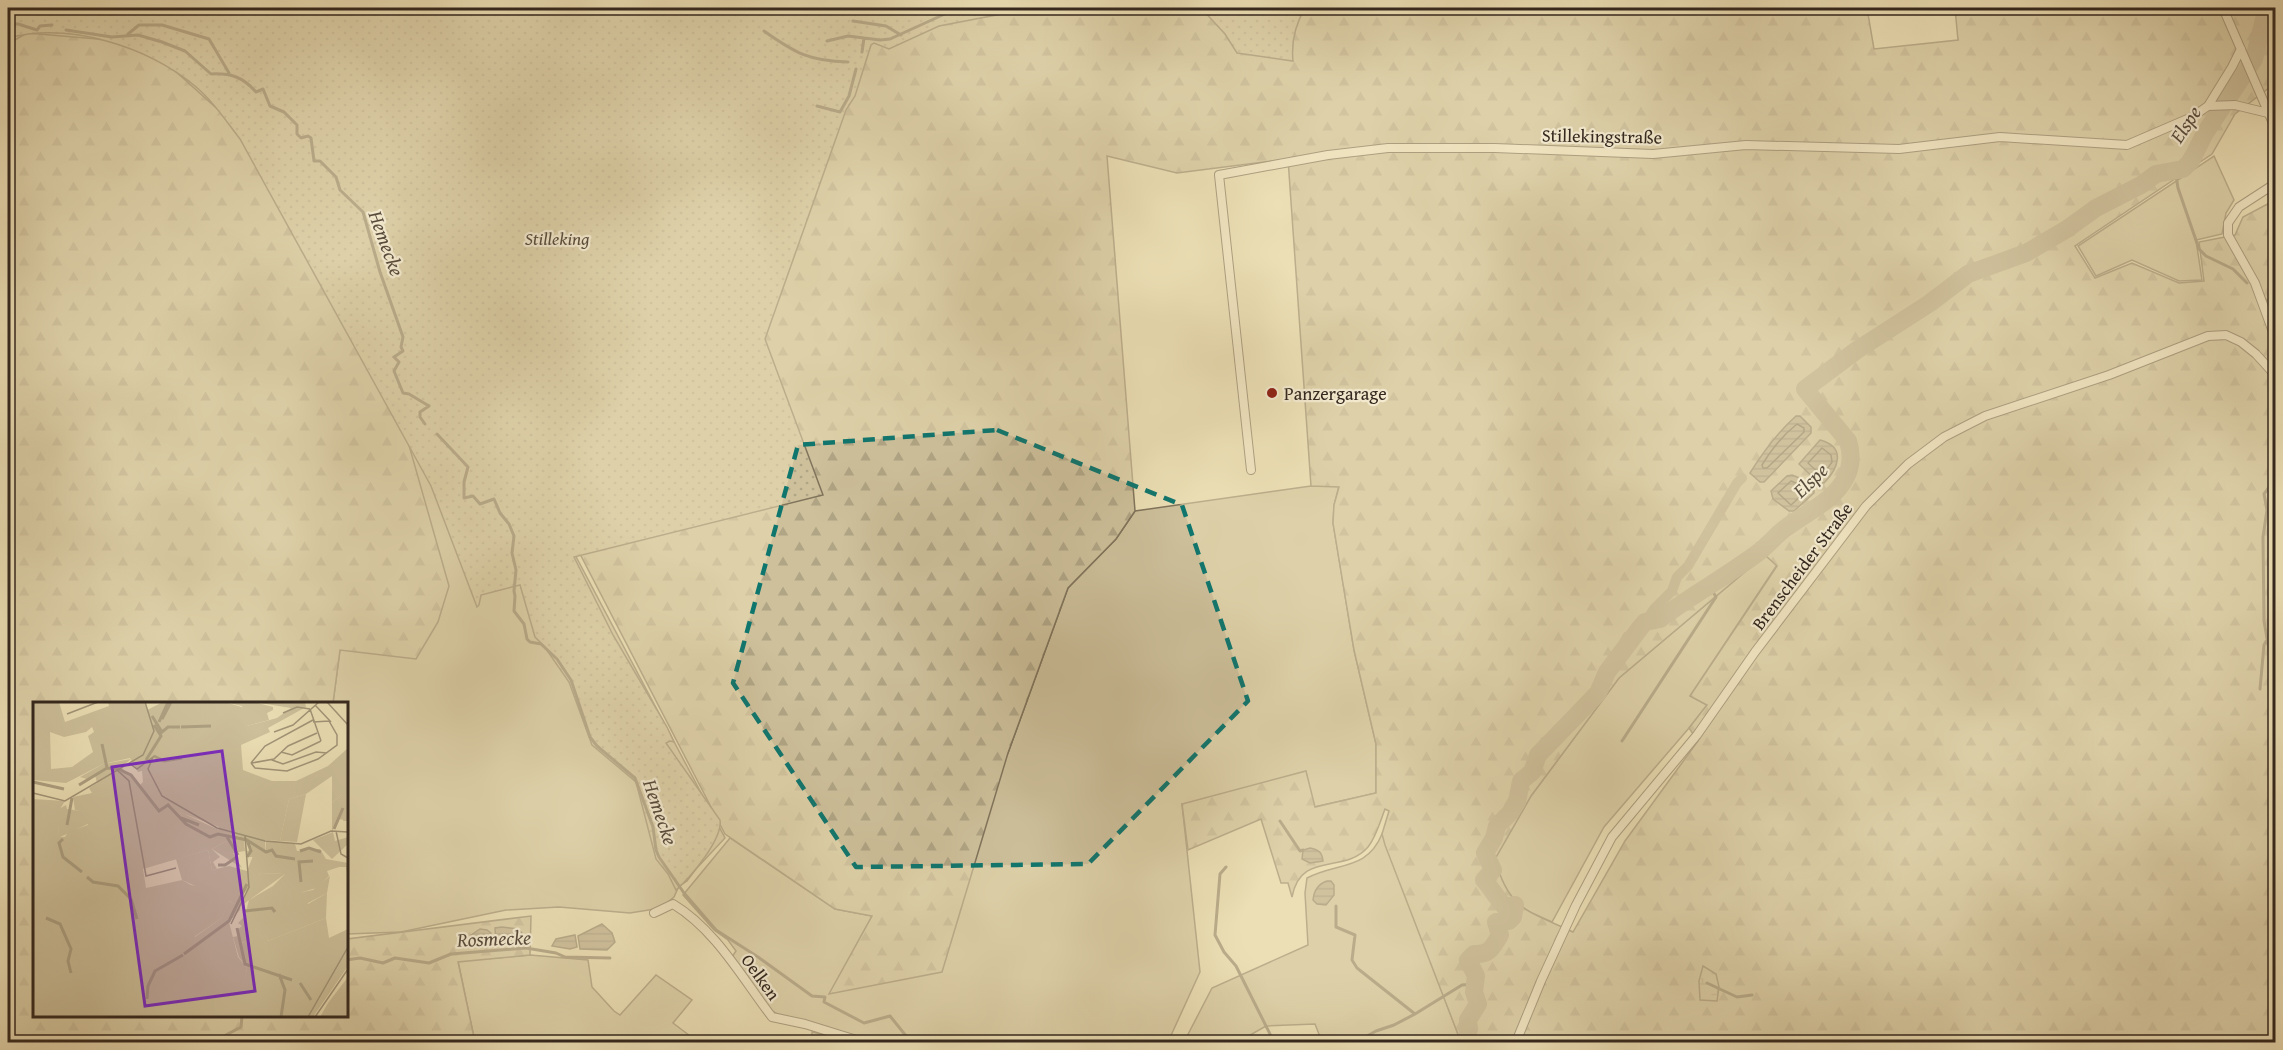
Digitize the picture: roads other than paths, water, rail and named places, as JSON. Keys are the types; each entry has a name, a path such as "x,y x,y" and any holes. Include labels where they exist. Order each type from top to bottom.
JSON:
{"street":[{"path":"2223,8 2276,130"},
{"name":"Stillekingstraße","path":"1251,470 1219,175 1328,155 1388,148 1496,148 1653,154 1746,145 1855,149 1899,148 2000,137 2121,145 2144,139 2192,117 2208,106 2241,49"},
{"path":"2208,106 2235,105 2268,113"},
{"path":"2276,183 2239,207 2228,223 2228,235 2255,283 2276,340"},
{"name":"Brenscheider Straße","path":"1516,1042 1576,905 1612,837 1697,735 1762,643 1866,506 1908,464 1944,437 1985,416 2109,375 2208,336 2226,335 2241,342 2276,376"},
{"name":"Oelken","path":"654,914 673,904 695,921 730,959 772,1017 805,1024 863,1042"}],"water":[{"path":"1796,416 1800,416 1811,427 1811,433 1764,482 1760,482 1750,473 1771,443"},
{"path":"1820,440 1828,443 1837,453 1836,465 1824,483 1818,482 1799,464"},
{"path":"1792,475 1802,479 1814,490 1814,493 1794,511 1789,511 1773,499 1771,491 1787,476"},
{"path":"1310,848 1320,852 1323,861 1310,863 1302,859 1303,850"},
{"path":"1327,881 1331,881 1334,885 1334,895 1326,905 1317,904 1313,900 1315,890"},
{"path":"602,924 612,933 615,942 607,950 580,949 578,936"},
{"path":"495,928 518,929 522,933 521,941 496,943"},
{"path":"480,929 491,933 490,941 486,943 472,940 471,935"},
{"path":"575,935 577,947 570,949 552,946 556,939"}],"waterway":[{"path":"827,41 848,36 890,39 958,8"},
{"name":"Elspe","path":"1465,1042 1469,1029 1468,1020 1478,1004 1474,992 1476,976 1468,960 1474,954 1487,952 1492,947 1500,935 1496,922 1509,921 1513,917 1515,905 1504,906 1484,880 1493,870 1485,853 1494,838 1497,826 1517,802 1521,781 1532,772 1538,755 1598,693 1607,672 1645,622 1660,619 1747,561 1783,530 1835,493 1846,477 1851,459 1848,441 1805,389 1857,350 1930,303 1968,274 2026,253 2067,229 2096,208 2141,185 2156,174 2183,169 2191,161 2205,133 2254,59 2267,8"},
{"path":"853,21 886,26 901,35"},
{"name":"Hemecke","path":"8,24 18,24 37,30 40,26 52,25"},
{"path":"128,34 139,25 162,25 209,39 229,73"},
{"name":"Hemecke","path":"66,30 112,37 138,35 185,51 211,74 236,77 256,92 263,89 270,106 284,112 297,125 297,134 301,138 308,136 311,138 314,161 320,161 336,177 340,190 363,212 380,272 403,337 401,347 403,351 394,357 399,362 394,371 403,393 429,406 420,412 420,417 425,424"},
{"path":"764,31 785,45 812,58 848,62"},
{"path":"862,52 864,38"},
{"path":"817,106 840,112 849,96 856,69"},
{"path":"2175,170 2178,188 2199,249 2206,256 2233,269 2247,283"},
{"path":"2265,300 2272,301 2276,305"},
{"name":"Hemecke","path":"437,434 468,467 464,482 464,498 473,496 480,504 494,499 500,513 509,524 514,536 512,553 516,570 514,611 524,624 527,639 530,642 541,644 557,659 571,680 590,737 597,746 635,778 653,827 656,850 684,893 716,930 812,996 825,997 824,1002 864,1023 890,1016 911,1042"},
{"path":"1645,622 1672,591 1677,577 1688,566 1742,478"},
{"path":"2273,673 2264,621 2263,537 2267,510 2264,494 2276,478"},
{"path":"1622,741 1716,597 1709,585"},
{"path":"2260,689 2264,645 2268,638"},
{"path":"1280,821 1300,851 1303,850"},
{"path":"1226,867 1220,874 1215,935 1224,952 1236,966 1274,1042"},
{"path":"1336,906 1336,927 1355,935 1352,960 1357,968 1415,1014"},
{"name":"Rosmecke","path":"348,960 360,958 383,963 395,958 429,963 451,954 526,948 556,953 565,957 610,958"},
{"path":"1707,983 1737,997 1752,995"},
{"path":"1356,1042 1415,1014 1462,985 1475,984"},
{"name":"Rosmecke","path":"224,1042 224,1036 241,1027 242,1017"},
{"path":"1459,1042 1462,1026 1468,1020"}],"place":[{"name":"Panzergarage","path":"1272,393"}],"park label":[{"name":"Stilleking","path":"557,238"}]}
